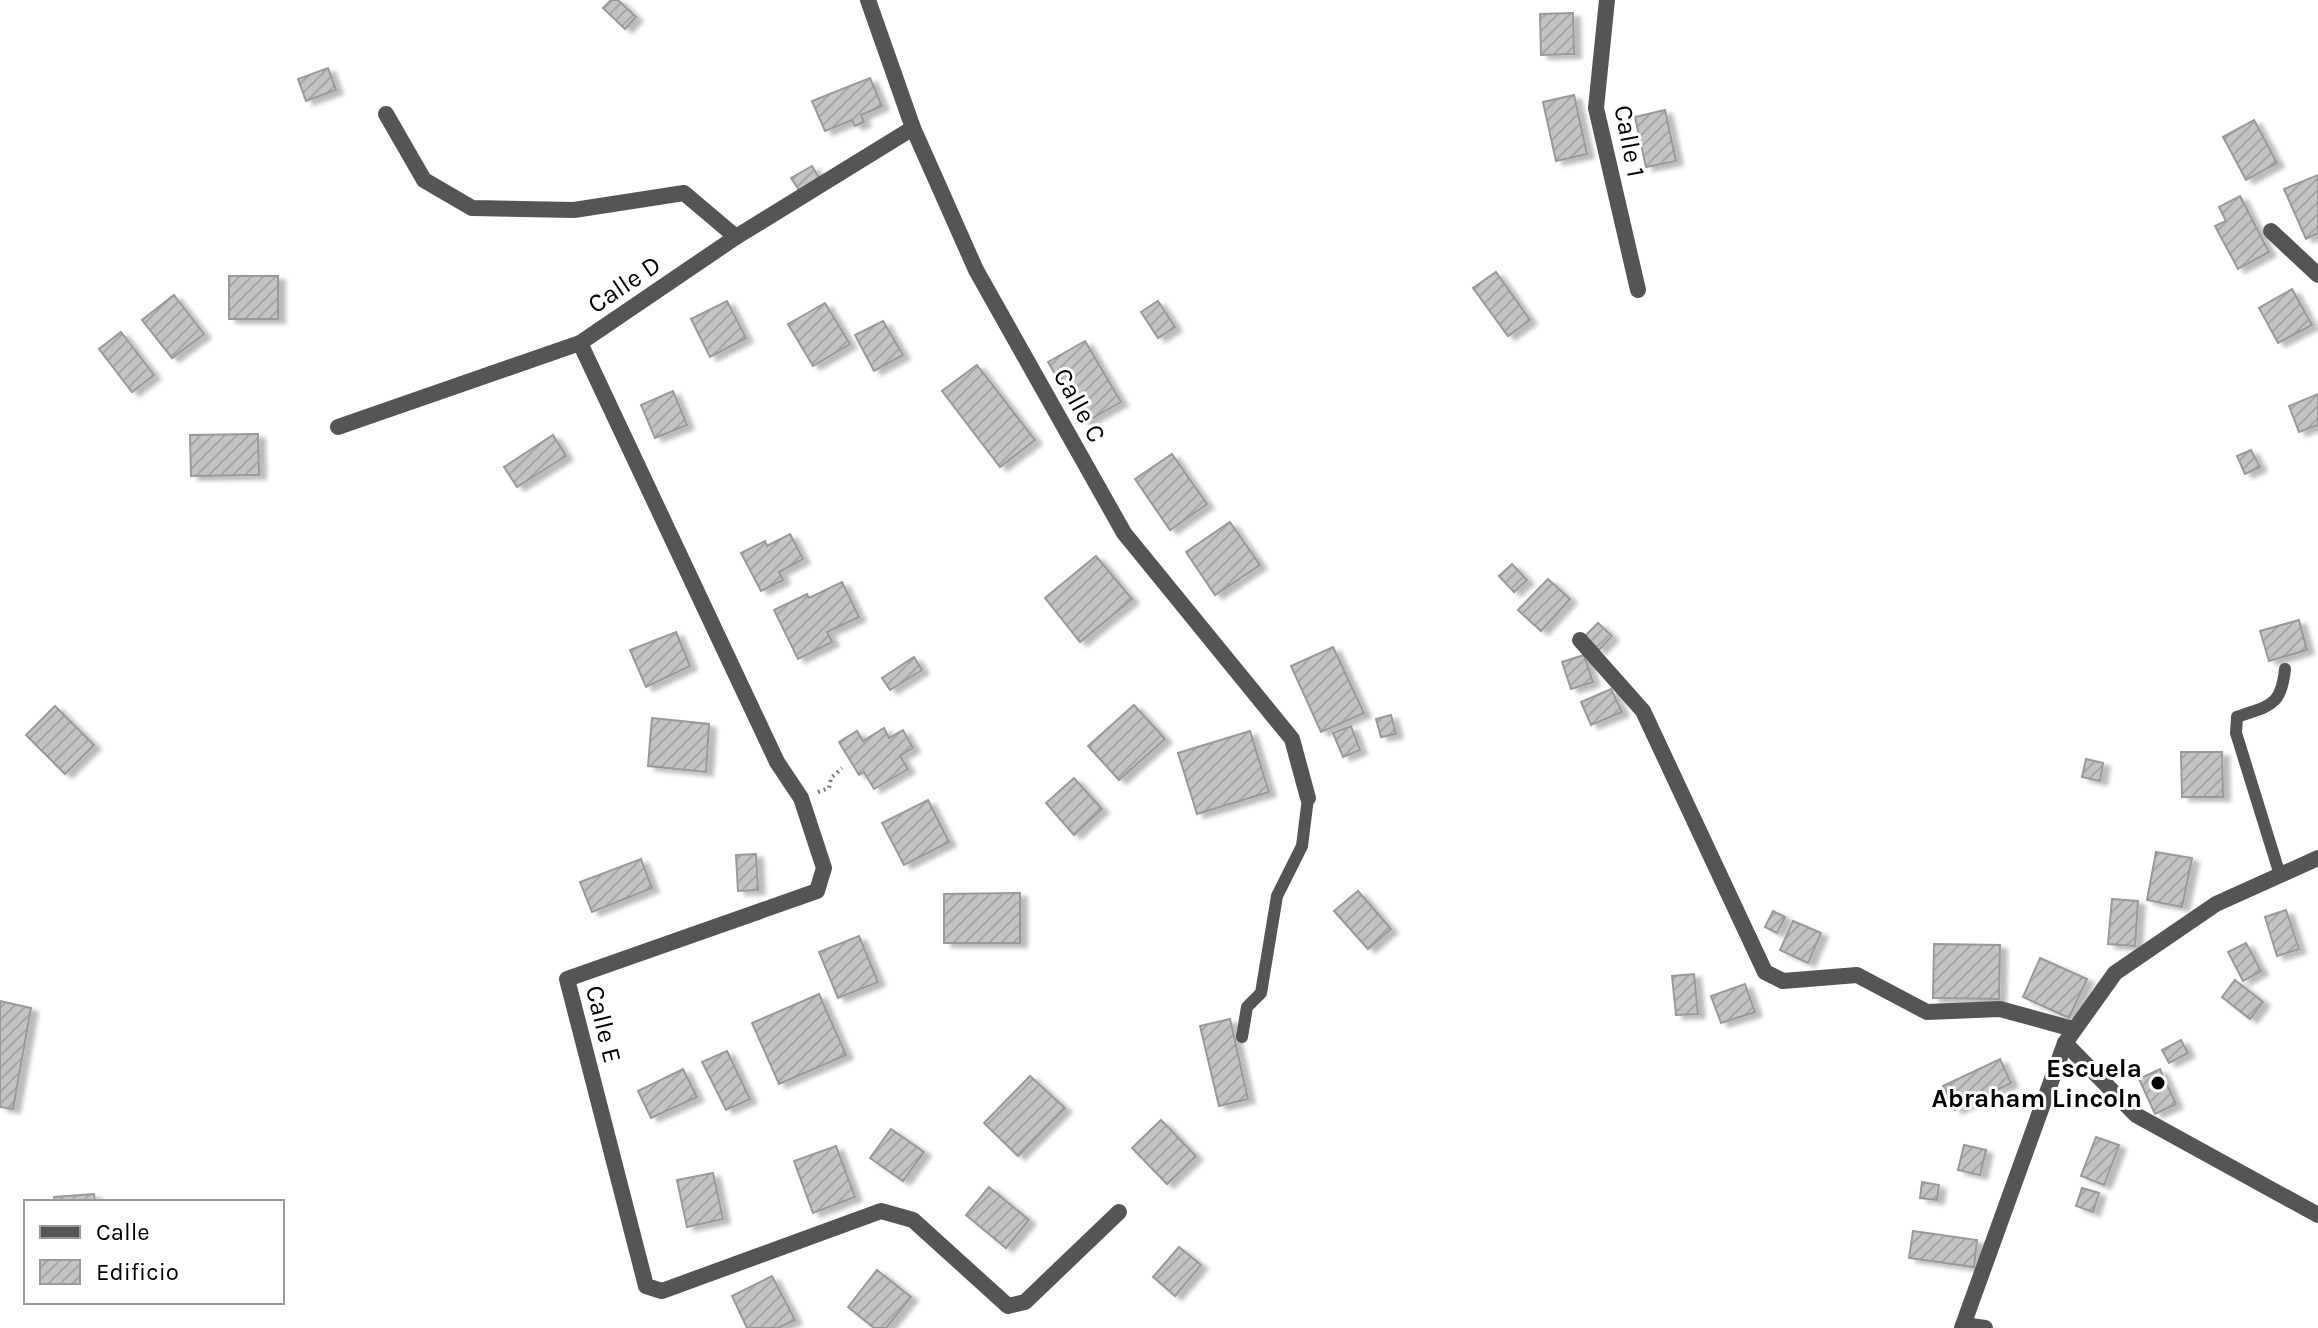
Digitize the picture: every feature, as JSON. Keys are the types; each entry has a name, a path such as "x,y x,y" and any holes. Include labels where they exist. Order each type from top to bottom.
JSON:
{"street":[{"name":"Calle C","path":"868,0 913,128 976,270 1124,533 1292,739 1308,798"},
{"name":"Calle 1","path":"1607,0 1596,108 1638,290"},
{"path":"386,114 424,180 472,208 574,210 684,193 736,237"},
{"name":"Calle D","path":"338,427 580,343 736,237 913,128"},
{"path":"2271,231 2318,275"},
{"name":"Calle E","path":"580,343 777,762 801,798 824,868 817,891 567,979 646,1286 662,1291 881,1211 913,1220 1008,1306 1025,1302 1119,1212"},
{"path":"1580,640 1643,711 1765,972 1783,981 1857,975 1927,1012 2000,1009 2069,1036 2136,1115 2318,1215"},
{"path":"1985,1328 1963,1326 2069,1036 2115,973 2216,904 2318,858"}],"lane":[{"path":"2280,875 2236,733 2237,717 2271,705 2283,690 2285,669"},
{"path":"1242,1037 1247,1007 1261,993 1277,896 1302,846 1308,798"}],"path":[{"path":"801,798 829,788 831,778 842,768"}],"building":[{"path":"611,0 618,0 636,17 625,29 603,8"},
{"path":"1573,13 1574,54 1541,55 1540,14"},
{"path":"328,68 336,90 306,101 298,79"},
{"path":"870,78 882,106 861,115 864,122 855,126 852,120 825,131 812,101"},
{"path":"1574,95 1587,154 1556,161 1543,102"},
{"path":"1665,110 1676,161 1646,167 1635,117"},
{"path":"2254,120 2277,163 2246,180 2223,137"},
{"path":"812,166 819,178 799,190 791,178"},
{"path":"2318,175 2318,233 2306,239 2284,189"},
{"path":"2240,196 2269,252 2238,269 2215,226 2226,221 2219,207"},
{"path":"1496,272 1530,320 1508,336 1473,288"},
{"path":"229,276 278,276 278,319 229,319"},
{"path":"2292,289 2312,325 2278,343 2259,308"},
{"path":"174,295 204,334 172,358 142,320"},
{"path":"727,301 746,338 710,357 691,319"},
{"path":"1158,301 1175,327 1158,338 1141,312"},
{"path":"825,303 850,344 813,366 788,324"},
{"path":"883,321 903,355 874,371 855,335"},
{"path":"121,332 154,375 132,392 99,349"},
{"path":"1085,341 1121,402 1084,423 1048,362"},
{"path":"977,365 1035,440 1000,467 942,391"},
{"path":"673,391 687,425 655,438 641,405"},
{"path":"2318,394 2318,425 2299,432 2289,406"},
{"path":"258,434 259,475 191,476 190,435"},
{"path":"553,435 566,456 517,487 504,467"},
{"path":"2251,450 2260,467 2245,474 2237,456"},
{"path":"1172,454 1207,504 1170,530 1135,479"},
{"path":"1230,522 1260,565 1215,595 1186,552"},
{"path":"790,534 803,559 779,572 783,580 761,591 741,553 765,541 767,546"},
{"path":"1096,556 1132,599 1080,642 1045,598"},
{"path":"1512,564 1527,580 1514,592 1499,576"},
{"path":"1548,579 1570,599 1541,631 1518,610"},
{"path":"842,582 859,617 827,632 832,642 798,659 774,610"},
{"path":"2299,620 2307,650 2269,661 2260,631"},
{"path":"1598,623 1612,636 1599,650 1585,636"},
{"path":"676,632 690,666 646,687 630,650"},
{"path":"1333,647 1364,713 1321,732 1291,666"},
{"path":"1584,655 1593,682 1571,689 1562,662"},
{"path":"914,657 922,670 890,690 882,678"},
{"path":"1611,689 1622,712 1591,725 1581,702"},
{"path":"1134,705 1165,739 1119,780 1088,746"},
{"path":"55,706 94,745 65,774 26,735"},
{"path":"1391,715 1396,734 1381,737 1376,719"},
{"path":"652,718 709,724 706,772 648,766"},
{"path":"1351,726 1360,750 1343,757 1333,733"},
{"path":"884,728 889,738 903,730 913,748 900,756 908,769 874,789 864,772 859,775 839,742 857,731 863,741"},
{"path":"1250,731 1269,792 1197,814 1178,753"},
{"path":"2181,752 2222,752 2223,797 2182,797"},
{"path":"2086,759 2103,763 2100,781 2082,777"},
{"path":"1074,778 1102,809 1074,835 1046,803"},
{"path":"928,800 949,842 904,865 882,823"},
{"path":"2156,852 2192,858 2182,907 2147,900"},
{"path":"756,854 758,890 738,891 736,855"},
{"path":"641,859 652,888 592,912 580,882"},
{"path":"1358,891 1391,929 1368,949 1334,911"},
{"path":"1020,893 1020,943 944,943 944,894"},
{"path":"2112,899 2138,901 2135,946 2108,944"},
{"path":"2286,910 2299,949 2277,956 2265,917"},
{"path":"1773,911 1785,917 1777,933 1765,927"},
{"path":"1793,921 1821,933 1808,963 1780,950"},
{"path":"859,936 878,982 838,998 819,952"},
{"path":"2246,943 2261,971 2243,981 2228,952"},
{"path":"1934,944 2000,945 1999,999 1933,998"},
{"path":"2040,958 2087,979 2069,1018 2023,997"},
{"path":"1694,974 1698,1014 1676,1015 1672,976"},
{"path":"2235,980 2263,1002 2250,1019 2222,997"},
{"path":"1745,984 1755,1012 1721,1023 1711,996"},
{"path":"819,994 846,1055 779,1084 752,1023"},
{"path":"0,1001 31,1008 13,1109 0,1107"},
{"path":"1230,1019 1248,1099 1219,1106 1200,1026"},
{"path":"2181,1040 2188,1053 2169,1063 2162,1050"},
{"path":"727,1051 750,1099 726,1110 702,1062"},
{"path":"2000,1059 2011,1083 1955,1110 1943,1086"},
{"path":"683,1069 697,1097 651,1118 638,1091"},
{"path":"2160,1069 2176,1104 2155,1114 2139,1079"},
{"path":"1030,1076 1065,1108 1018,1156 984,1123"},
{"path":"1161,1120 1196,1156 1167,1184 1132,1148"},
{"path":"891,1129 924,1152 903,1181 870,1158"},
{"path":"2096,1137 2119,1145 2104,1185 2081,1176"},
{"path":"1964,1145 1986,1150 1980,1175 1958,1170"},
{"path":"836,1146 855,1197 813,1213 794,1161"},
{"path":"713,1173 723,1219 687,1227 677,1180"},
{"path":"1922,1182 1939,1185 1937,1200 1920,1198"},
{"path":"989,1187 1029,1220 1006,1248 966,1215"},
{"path":"2082,1188 2099,1193 2093,1212 2076,1206"},
{"path":"94,1194 95,1200 55,1200 54,1197"},
{"path":"1913,1231 1977,1240 1974,1267 1909,1258"},
{"path":"1179,1247 1201,1265 1175,1296 1153,1277"},
{"path":"877,1270 911,1297 886,1328 874,1328 848,1307"},
{"path":"772,1276 795,1320 778,1328 747,1328 732,1296"}],"place":[{"name":"Escuela Abraham Lincoln","path":"2158,1083"}]}
